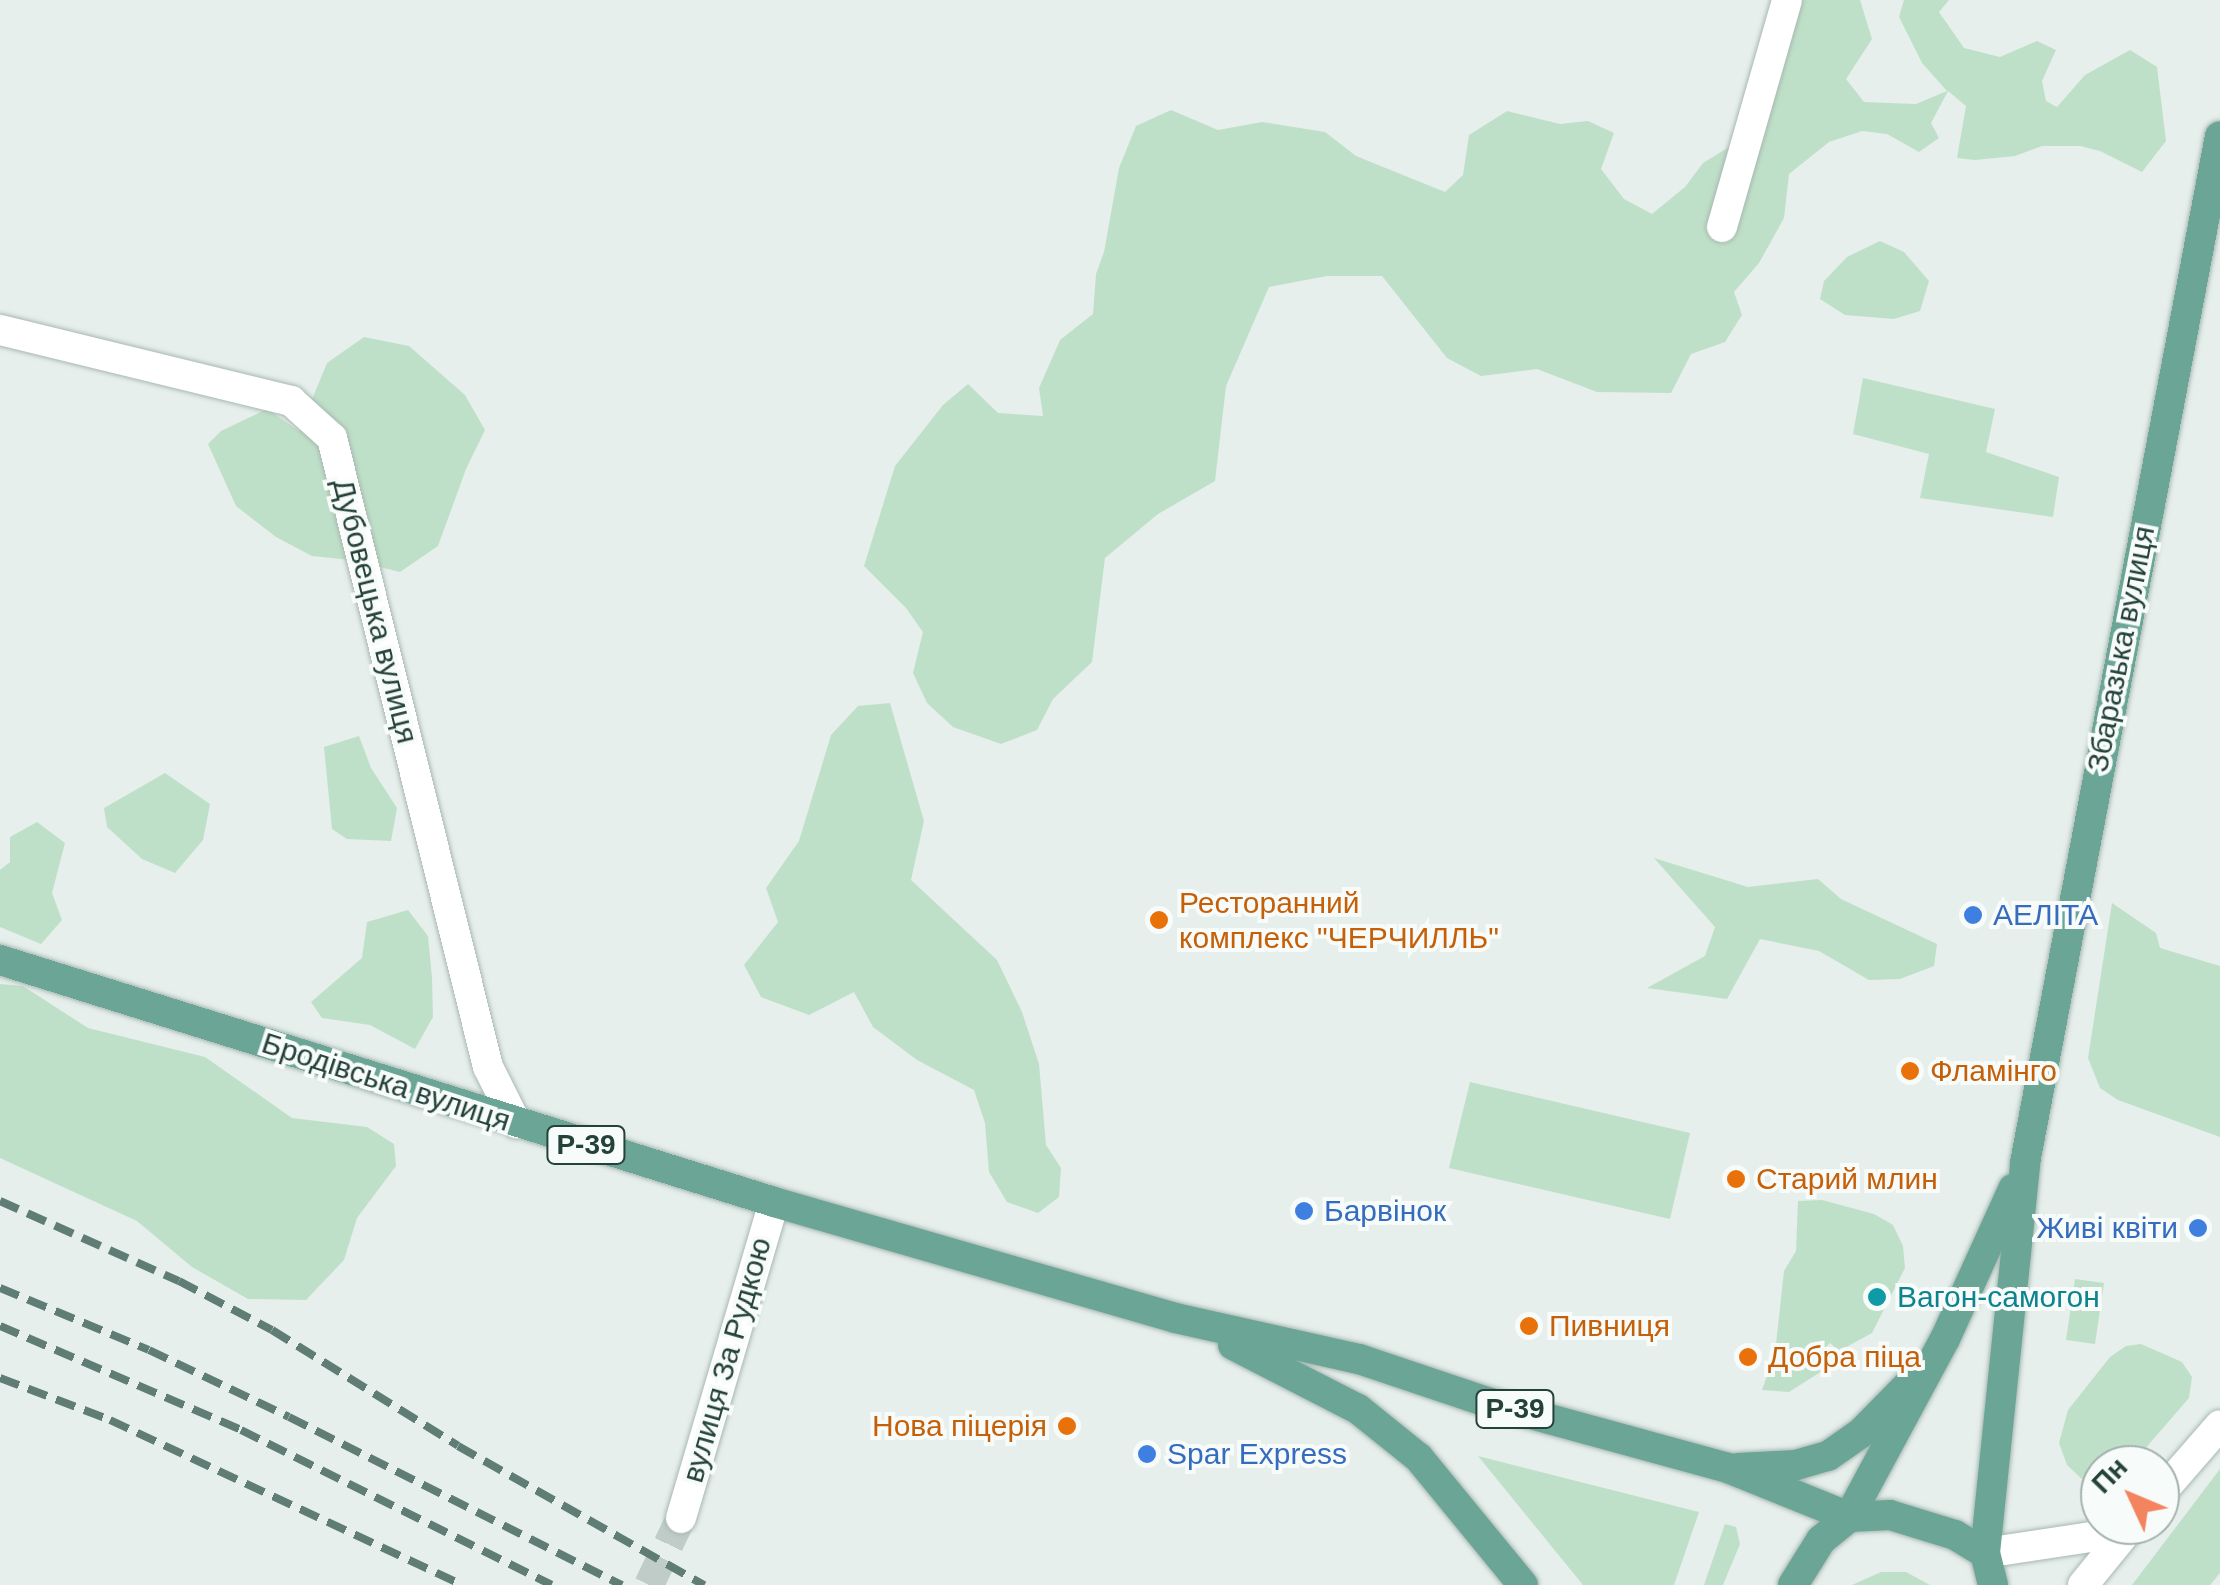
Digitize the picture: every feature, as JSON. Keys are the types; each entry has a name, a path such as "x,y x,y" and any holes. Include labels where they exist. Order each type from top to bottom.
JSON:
{"main road":[{"name":"Збаразька вулиця","path":"1993,1585 1985,1553 2025,1163 2220,136"},
{"name":"Бродівська вулиця","path":"0,960 774,1202 1175,1318 1359,1360 1488,1402 1728,1468 1849,1517"},
{"name":"Збаразька вулиця","path":"1793,1585 1821,1540 1849,1517 1935,1358 2025,1163"},
{"name":"Бродівська вулиця","path":"1175,1318 1300,1376 1358,1409 1430,1470 1523,1585"},
{"path":"1728,1468 1796,1465 1828,1456 1862,1433 1935,1358"},
{"name":"Р-39","path":"1849,1517 1890,1515 1955,1535 1985,1553"}],"street":[{"path":"1722,227 1787,0"},
{"name":"Дубовецька вулиця","path":"0,330 290,401 332,438 488,1067 516,1123"},
{"name":"вулиця За Рудкою","path":"681,1518 774,1202"},
{"path":"2180,1471 2220,1425"},
{"path":"1985,1553 2080,1540"},
{"path":"2083,1585 2116,1545"}],"green space":[{"path":"1771,0 1860,0 1872,39 1846,79 1864,102 1916,104 1947,91 1922,63 1899,17 1904,0 1949,0 1939,12 1964,48 2000,57 2037,41 2056,50 2042,81 2046,101 2057,107 2085,75 2130,50 2157,67 2166,141 2142,172 2100,151 2080,146 2042,146 2015,156 1975,160 1957,158 1966,106 1948,91 1931,123 1939,138 1919,152 1887,134 1862,131 1829,142 1789,174 1784,218 1759,263 1734,292 1742,315 1725,342 1691,354 1671,393 1597,392 1537,369 1481,376 1447,358 1382,276 1327,276 1269,287 1226,386 1215,481 1158,514 1105,558 1092,662 1053,699 1037,730 1001,744 953,727 927,703 913,673 923,632 906,608 864,566 895,466 943,405 968,384 998,413 1043,416 1039,388 1060,340 1093,314 1096,274 1104,252 1119,168 1136,126 1171,110 1218,130 1262,122 1325,132 1356,156 1445,192 1463,175 1469,135 1507,111 1560,124 1588,121 1614,133 1601,169 1624,199 1652,214 1685,187 1703,163 1734,144"},
{"path":"1880,241 1904,252 1929,281 1920,311 1894,319 1845,315 1820,299 1824,281 1847,257"},
{"path":"364,337 409,346 465,395 485,430 438,546 400,572 351,560 312,556 276,537 236,506 208,444 221,431 267,409 299,431 327,363"},
{"path":"1863,378 1995,409 1986,452 2059,477 2053,517 1920,498 1929,454 1853,434"},
{"path":"890,703 924,821 911,880 997,960 1022,1012 1039,1064 1046,1145 1061,1168 1059,1197 1038,1213 1007,1202 989,1172 985,1123 974,1090 917,1060 873,1027 854,992 809,1015 761,997 744,965 778,922 766,888 799,841 831,735 858,706"},
{"path":"359,736 371,768 397,808 391,841 347,839 332,829 324,747"},
{"path":"165,773 210,804 203,840 175,873 142,859 107,827 104,808"},
{"path":"37,822 65,843 52,893 62,920 41,944 0,927 0,870 10,862 10,837"},
{"path":"1654,858 1748,887 1818,879 1841,899 1937,944 1934,966 1900,979 1869,980 1819,951 1760,939 1727,999 1647,988 1705,956 1715,927"},
{"path":"2112,903 2156,933 2160,948 2220,966 2220,1137 2118,1100 2100,1088 2088,1058"},
{"path":"408,910 428,936 432,978 433,1017 415,1049 370,1025 322,1018 311,1002 362,958 367,922"},
{"path":"0,984 23,986 88,1028 205,1057 292,1118 367,1127 394,1144 396,1166 357,1218 344,1260 306,1300 248,1299 192,1267 137,1221 0,1158"},
{"path":"1470,1082 1690,1133 1670,1219 1449,1168"},
{"path":"1822,1200 1874,1214 1893,1225 1903,1246 1905,1268 1872,1333 1839,1351 1830,1343 1813,1360 1822,1371 1789,1392 1762,1390 1775,1353 1784,1271 1796,1251 1798,1201"},
{"path":"2075,1279 2104,1283 2095,1344 2066,1340"},
{"path":"2141,1344 2182,1362 2192,1377 2189,1398 2148,1445 2080,1445 2080,1477 2067,1465 2059,1443 2068,1410 2110,1357 2126,1346"},
{"path":"1478,1456 1699,1512 1674,1585 1583,1585"},
{"path":"2220,1469 2220,1573 2210,1585 2132,1585 2162,1545 2180,1545 2180,1522"},
{"path":"1725,1524 1736,1527 1740,1544 1723,1585 1704,1585"},
{"path":"1881,1572 1906,1572 1930,1585 1852,1585"}],"tunnel":[{"path":"649,1585 681,1518"}],"railway":[{"path":"0,1201 179,1281 272,1330 458,1446 704,1585"},
{"path":"0,1288 149,1350 622,1585"},
{"path":"0,1326 241,1430 552,1585"},
{"path":"0,1378 110,1420 463,1585"}],"place":[{"name":"АЕЛІТА","path":"1973,915"},
{"name":"Ресторанний комплекс \"ЧЕРЧИЛЛЬ\"","path":"1159,920"},
{"name":"Фламінго","path":"1910,1071"},
{"name":"Старий млин","path":"1736,1179"},
{"name":"Барвінок","path":"1304,1211"},
{"name":"Живі квіти","path":"2198,1228"},
{"name":"Вагон-самогон","path":"1877,1297"},
{"name":"Пивниця","path":"1529,1326"},
{"name":"Добра піца","path":"1748,1357"},
{"name":"Нова піцерія","path":"1067,1426"},
{"name":"Spar Express","path":"1147,1454"}]}
